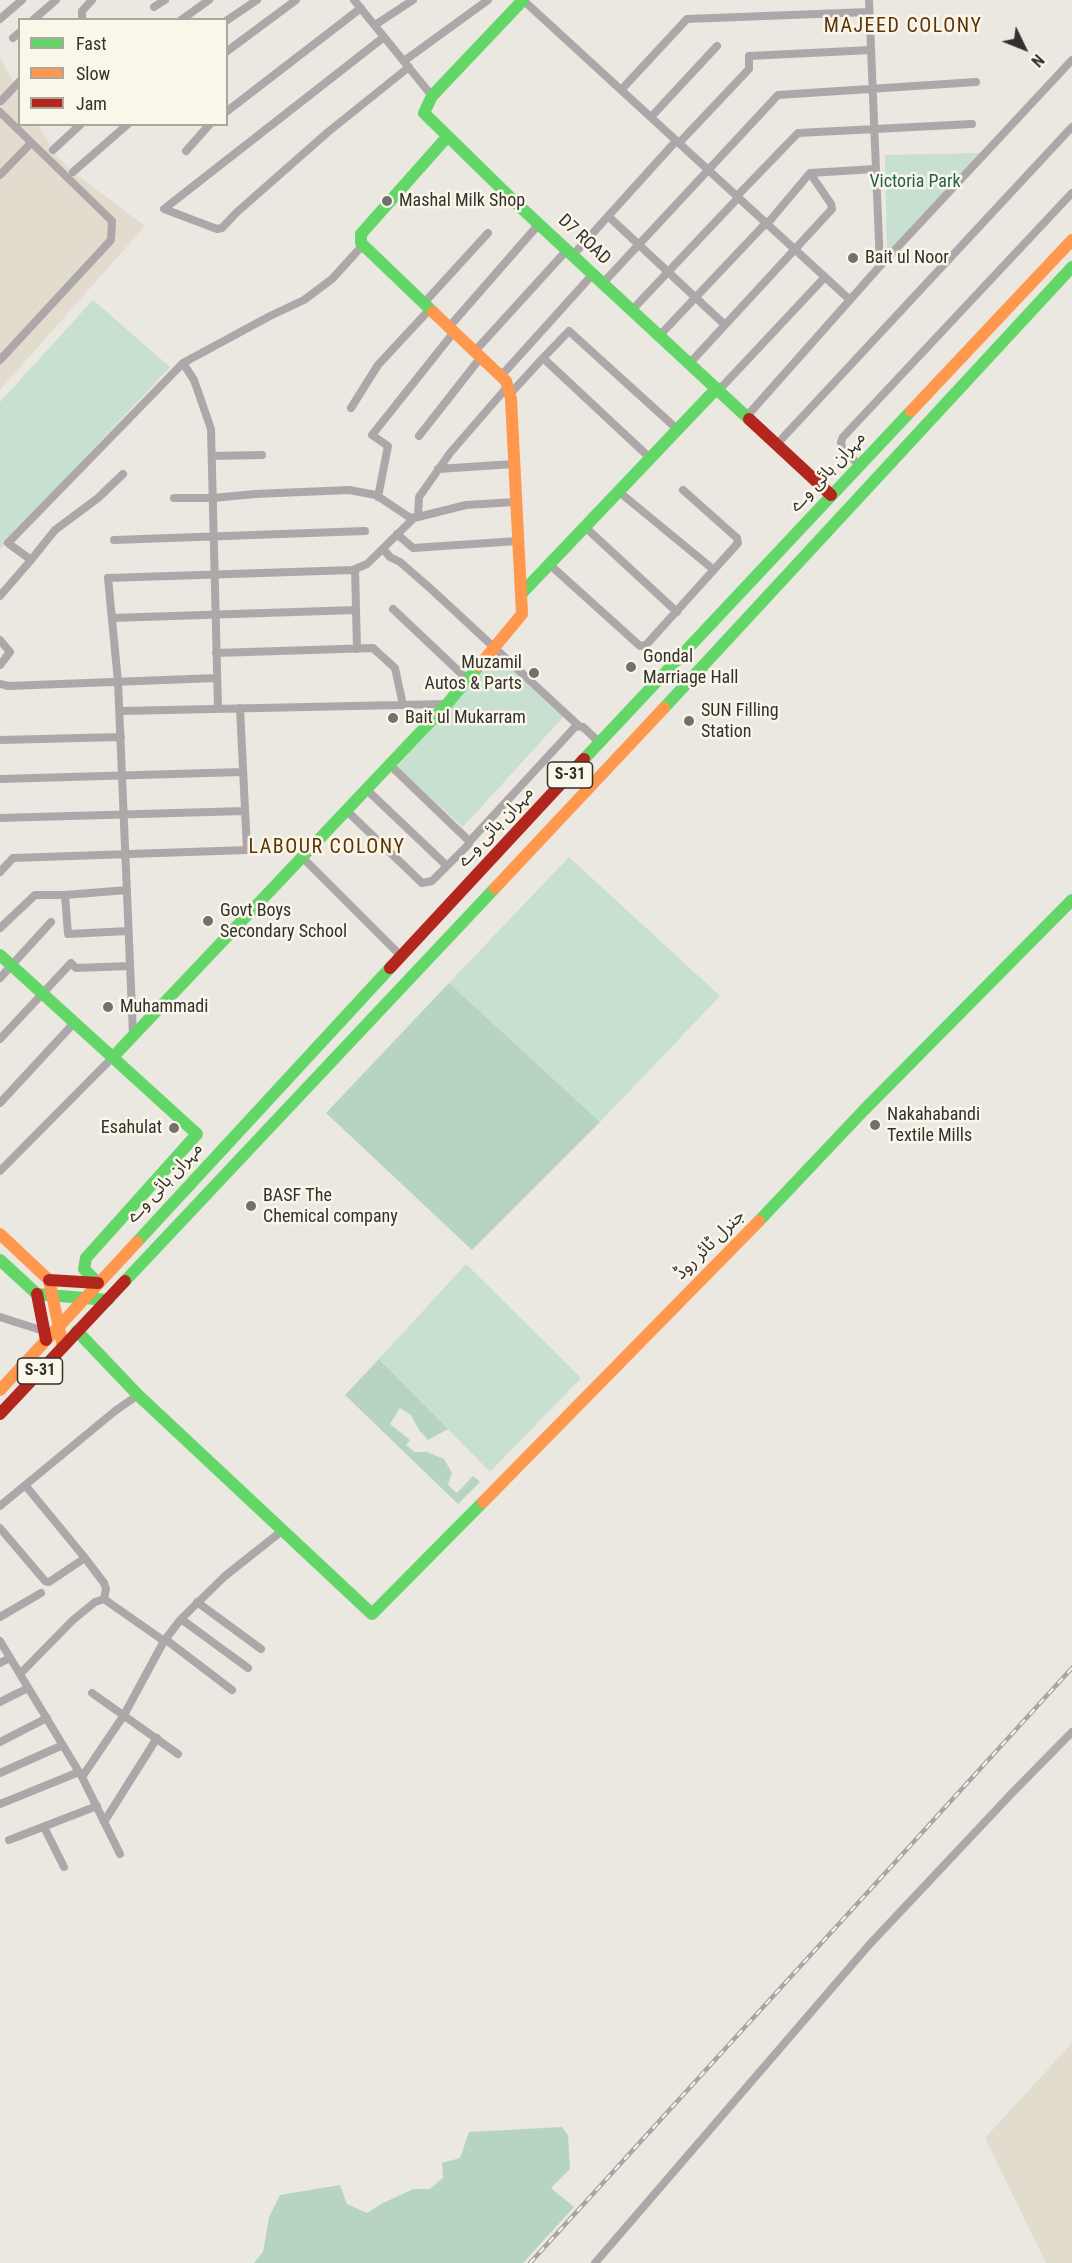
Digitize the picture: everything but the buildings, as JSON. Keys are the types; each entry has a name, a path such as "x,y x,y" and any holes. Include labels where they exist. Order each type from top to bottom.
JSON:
{"street":[{"path":"0,19 22,0"},
{"path":"35,18 56,0"},
{"path":"82,18 82,11 92,0"},
{"path":"154,8 165,0"},
{"path":"184,18 209,0"},
{"path":"228,20 257,0"},
{"path":"228,51 296,0"},
{"path":"354,0 432,96 517,2 621,90 850,300"},
{"path":"375,25 413,0"},
{"path":"384,37 164,209 217,229 222,228 236,213 406,64 489,0"},
{"path":"869,0 880,266"},
{"path":"228,110 361,8"},
{"path":"621,90 687,19 869,12"},
{"path":"651,117 717,46"},
{"path":"419,436 478,354 570,253 749,69 749,56 871,50"},
{"path":"747,416 880,266 1072,60"},
{"path":"603,284 778,94 976,82"},
{"path":"1,100 18,83"},
{"name":"D7 ROAD","path":"432,96 424,113 447,137 831,495"},
{"path":"0,112 112,221 111,240 0,360"},
{"path":"632,310 798,133 972,124"},
{"path":"52,150 79,126"},
{"path":"73,172 126,126"},
{"path":"186,151 208,126"},
{"path":"777,444 1072,127"},
{"path":"0,1171 112,1057 447,704 522,614 514,464 506,385 478,354 361,243 361,234 447,137"},
{"path":"0,175 30,142"},
{"path":"660,335 810,173 875,169"},
{"path":"690,363 833,207 810,173"},
{"path":"859,465 843,448 841,442 843,438 1072,193"},
{"path":"608,216 725,325"},
{"path":"378,497 388,446 372,435 452,329 539,224"},
{"path":"351,408 378,365 488,233"},
{"name":"مہران ہائی وے","path":"0,1390 45,1335 58,1326 682,654 1072,240"},
{"path":"32,560 8,543 183,363 304,300 332,279 363,245"},
{"name":"S-31","path":"0,1414 699,670 1072,267"},
{"path":"133,1035 120,711 108,578 355,569 367,564 416,518 419,497 438,469 593,274"},
{"path":"521,594 825,277"},
{"path":"506,385 543,358 569,331 677,429"},
{"path":"543,358 650,458"},
{"path":"183,363 194,380 211,429 218,708"},
{"path":"212,456 262,455"},
{"path":"438,469 514,464"},
{"path":"0,596 55,530 98,498 123,474"},
{"path":"174,498 349,490 378,497 409,517 416,518 466,505 516,502"},
{"path":"549,564 640,646 646,645 738,541 683,490"},
{"path":"618,491 714,570"},
{"path":"585,527 677,612"},
{"path":"114,540 365,531"},
{"path":"397,534 413,548 518,542"},
{"path":"383,549 431,589 493,648 600,743"},
{"path":"355,569 357,649"},
{"path":"393,609 467,680"},
{"path":"112,618 356,610"},
{"path":"0,640 10,652 0,665"},
{"path":"216,653 374,648 395,668 403,705"},
{"path":"682,654 699,670"},
{"path":"0,684 8,686 217,678"},
{"path":"120,711 447,704"},
{"path":"0,872 13,858 247,850 240,708"},
{"path":"346,810 422,883 432,881 576,726 579,726"},
{"path":"0,740 121,737"},
{"path":"389,764 469,842"},
{"path":"0,779 243,772"},
{"path":"366,789 447,866"},
{"path":"0,818 245,811"},
{"path":"302,856 401,956"},
{"path":"0,928 34,895 127,890"},
{"path":"65,895 68,934 128,931"},
{"name":"جنرل ٹائر روڈ","path":"283,1530 372,1614 1072,900"},
{"path":"0,978 51,922"},
{"path":"0,955 197,1134 86,1258 84,1269 98,1283"},
{"path":"0,1039 71,963 76,968 130,966"},
{"path":"0,1103 74,1023"},
{"path":"0,1234 49,1280 63,1347"},
{"path":"0,1260 37,1294 45,1335"},
{"path":"49,1280 98,1283"},
{"path":"37,1294 108,1300"},
{"path":"0,1317 45,1335"},
{"path":"0,1804 81,1775 124,1715 164,1640 181,1619 231,1570 283,1530 138,1395 77,1331"},
{"path":"0,1506 115,1411 138,1395"},
{"path":"25,1485 104,1583 106,1589 104,1599"},
{"path":"0,1528 45,1581 49,1582 85,1558"},
{"path":"0,1617 41,1593"},
{"path":"104,1599 232,1690"},
{"path":"20,1674 73,1620 95,1602 104,1599"},
{"path":"197,1602 261,1649"},
{"path":"181,1619 248,1668"},
{"path":"0,1641 81,1775 120,1854"},
{"path":"0,1663 10,1659"},
{"path":"0,1702 28,1688"},
{"path":"92,1693 178,1754"},
{"path":"0,1742 47,1718"},
{"path":"595,2263 869,1945 1012,1792 1072,1732"},
{"path":"104,1822 157,1738"},
{"path":"0,1773 63,1745"},
{"path":"9,1840 97,1806"},
{"path":"44,1827 63,1867"}],"shaded area":[{"path":"0,58 18,90 18,126 39,126 56,155 73,172 145,226 0,390"},
{"path":"1072,2043 1072,2263 1046,2263 985,2138"}],"green space":[{"name":"Victoria Park","path":"981,153 887,254 885,155"},
{"path":"93,300 170,367 0,549 0,402"},
{"path":"498,655 565,715 463,827 397,767"},
{"path":"569,857 720,996 600,1122 449,983"},
{"path":"449,983 600,1122 472,1250 326,1113"},
{"path":"466,1264 581,1378 490,1472 379,1359"},
{"path":"379,1359 448,1429 428,1440 419,1430 411,1415 400,1408 390,1424 410,1440 406,1445 415,1452 427,1452 444,1459 452,1473 448,1485 457,1493 473,1476 480,1482 458,1504 345,1395"},
{"path":"562,2127 568,2135 570,2169 551,2188 574,2207 523,2263 254,2263 263,2252 269,2217 280,2195 340,2185 347,2204 367,2213 413,2189 430,2189 443,2178 442,2163 460,2158 469,2132"}],"railway":[{"path":"530,2263 1072,1668"}],"traffic: fast":[{"path":"523,0 432,96 424,113 516,203 749,419"},
{"path":"433,312 361,243 361,234 447,137"},
{"path":"664,708 1072,267"},
{"path":"521,594 717,388"},
{"path":"584,759 911,411"},
{"path":"113,1057 447,704 479,666"},
{"path":"125,1281 495,888"},
{"path":"759,1221 864,1110 1072,900"},
{"path":"0,955 197,1134 86,1258 84,1269 98,1283"},
{"path":"137,1242 390,968"},
{"path":"0,1260 37,1294 108,1300"},
{"path":"77,1331 138,1395 372,1614 483,1502"}],"traffic: slow":[{"path":"911,411 1072,240"},
{"path":"433,312 506,381 511,399 522,614 479,666"},
{"path":"495,888 664,708"},
{"path":"483,1502 759,1221"},
{"path":"0,1234 49,1280 63,1347"},
{"path":"0,1390 137,1242"}],"traffic: jam":[{"path":"749,419 831,495"},
{"path":"390,968 584,759"},
{"path":"49,1280 98,1283"},
{"path":"0,1414 125,1281"},
{"path":"37,1294 46,1340"}],"place":[{"name":"Mashal Milk Shop","path":"387,201"},
{"name":"Bait ul Noor","path":"853,258"},
{"name":"Gondal Marriage Hall","path":"631,667"},
{"name":"Muzamil Autos & Parts","path":"534,673"},
{"name":"Bait ul Mukarram","path":"393,718"},
{"name":"SUN Filling Station","path":"689,721"},
{"name":"Govt Boys Secondary School","path":"208,921"},
{"name":"Muhammadi","path":"108,1007"},
{"name":"Nakahabandi Textile Mills","path":"875,1125"},
{"name":"Esahulat","path":"174,1128"},
{"name":"BASF The Chemical company","path":"251,1206"}],"district":[{"name":"MAJEED COLONY","path":"903,27"},
{"name":"LABOUR COLONY","path":"327,848"}]}
